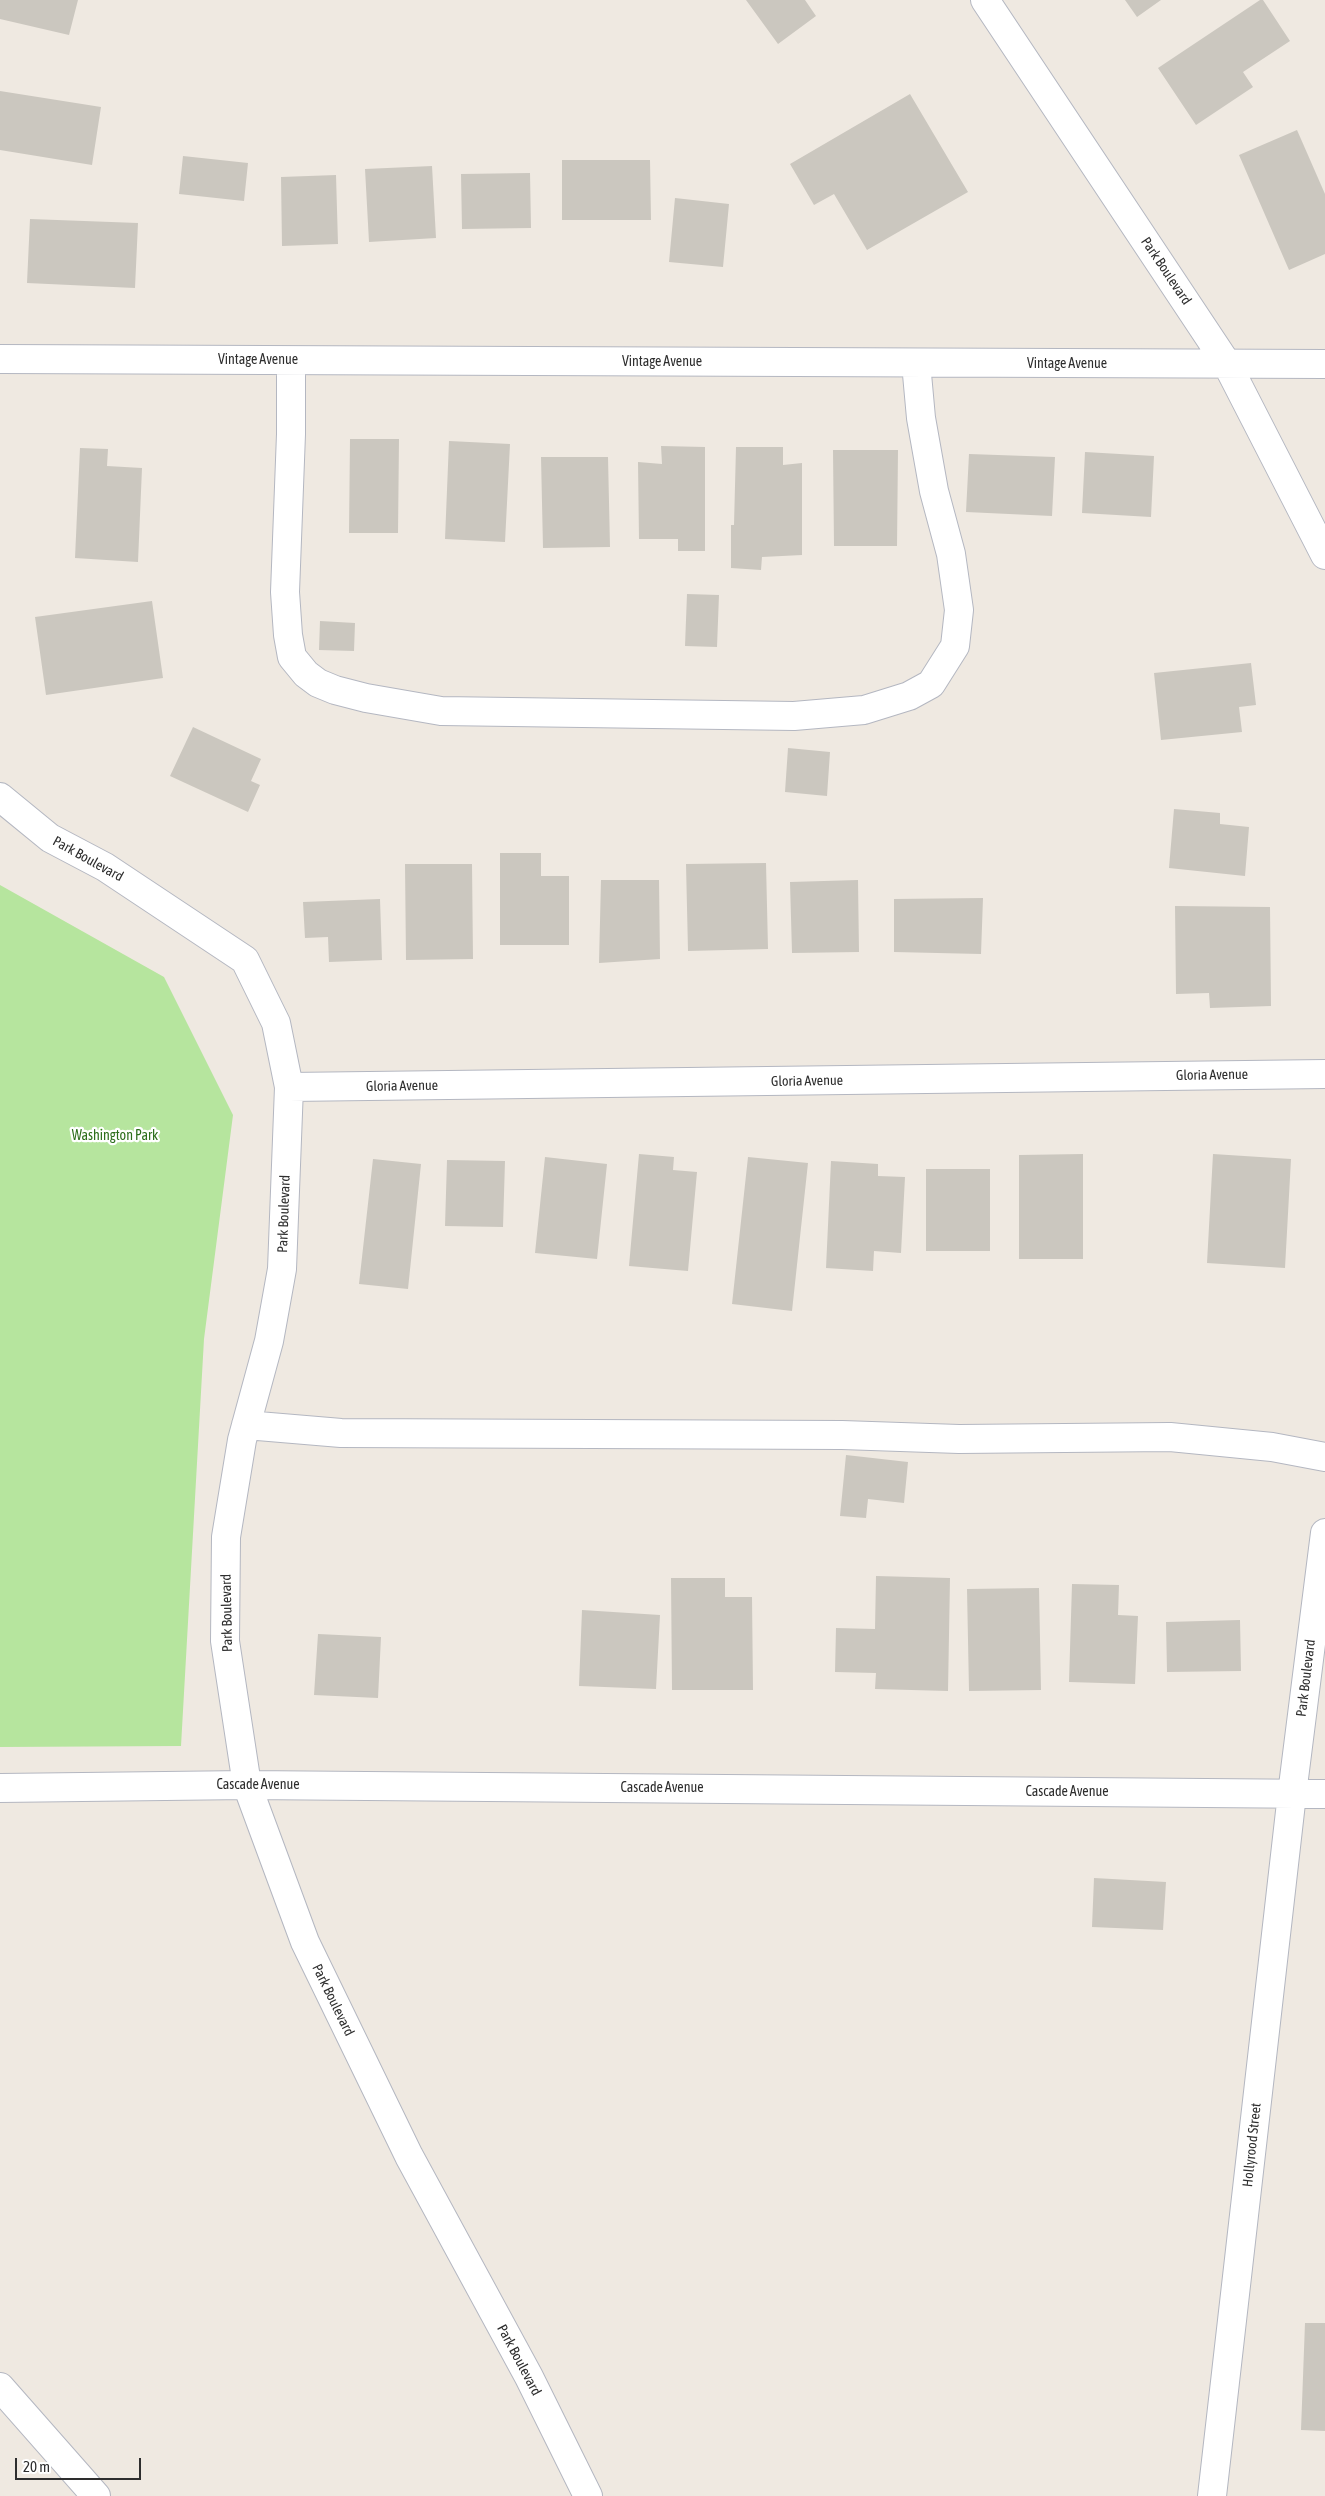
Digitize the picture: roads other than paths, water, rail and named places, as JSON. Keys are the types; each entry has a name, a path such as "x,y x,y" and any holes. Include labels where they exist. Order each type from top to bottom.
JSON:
{"street":[{"name":"Park Boulevard","path":"985,0 1227,364 1325,555"},
{"name":"Vintage Avenue","path":"0,359 1325,364"},
{"path":"291,360 291,434 285,592 288,635 292,658 306,674 318,683 335,690 366,698 441,711 785,716 864,710 909,696 931,684 955,646 959,610 951,554 934,491 921,418 916,363"},
{"name":"Park Boulevard","path":"0,798 50,838 105,866 245,960 276,1023 289,1087 282,1269 269,1341 246,1425 226,1537 225,1641 247,1784 305,1942 409,2156 529,2377 588,2496"},
{"name":"Gloria Avenue","path":"289,1087 1325,1074"},
{"path":"246,1425 341,1433 832,1435 959,1440 1170,1437 1272,1447 1325,1456"},
{"name":"Park Boulevard","path":"1292,1794 1325,1533"},
{"name":"Cascade Avenue","path":"0,1788 247,1784 1325,1794"},
{"name":"Hollyrood Street","path":"1212,2496 1292,1794"},
{"path":"0,2387 96,2496"}],"park label":[{"name":"Washington Park","path":"115,1136"}]}
